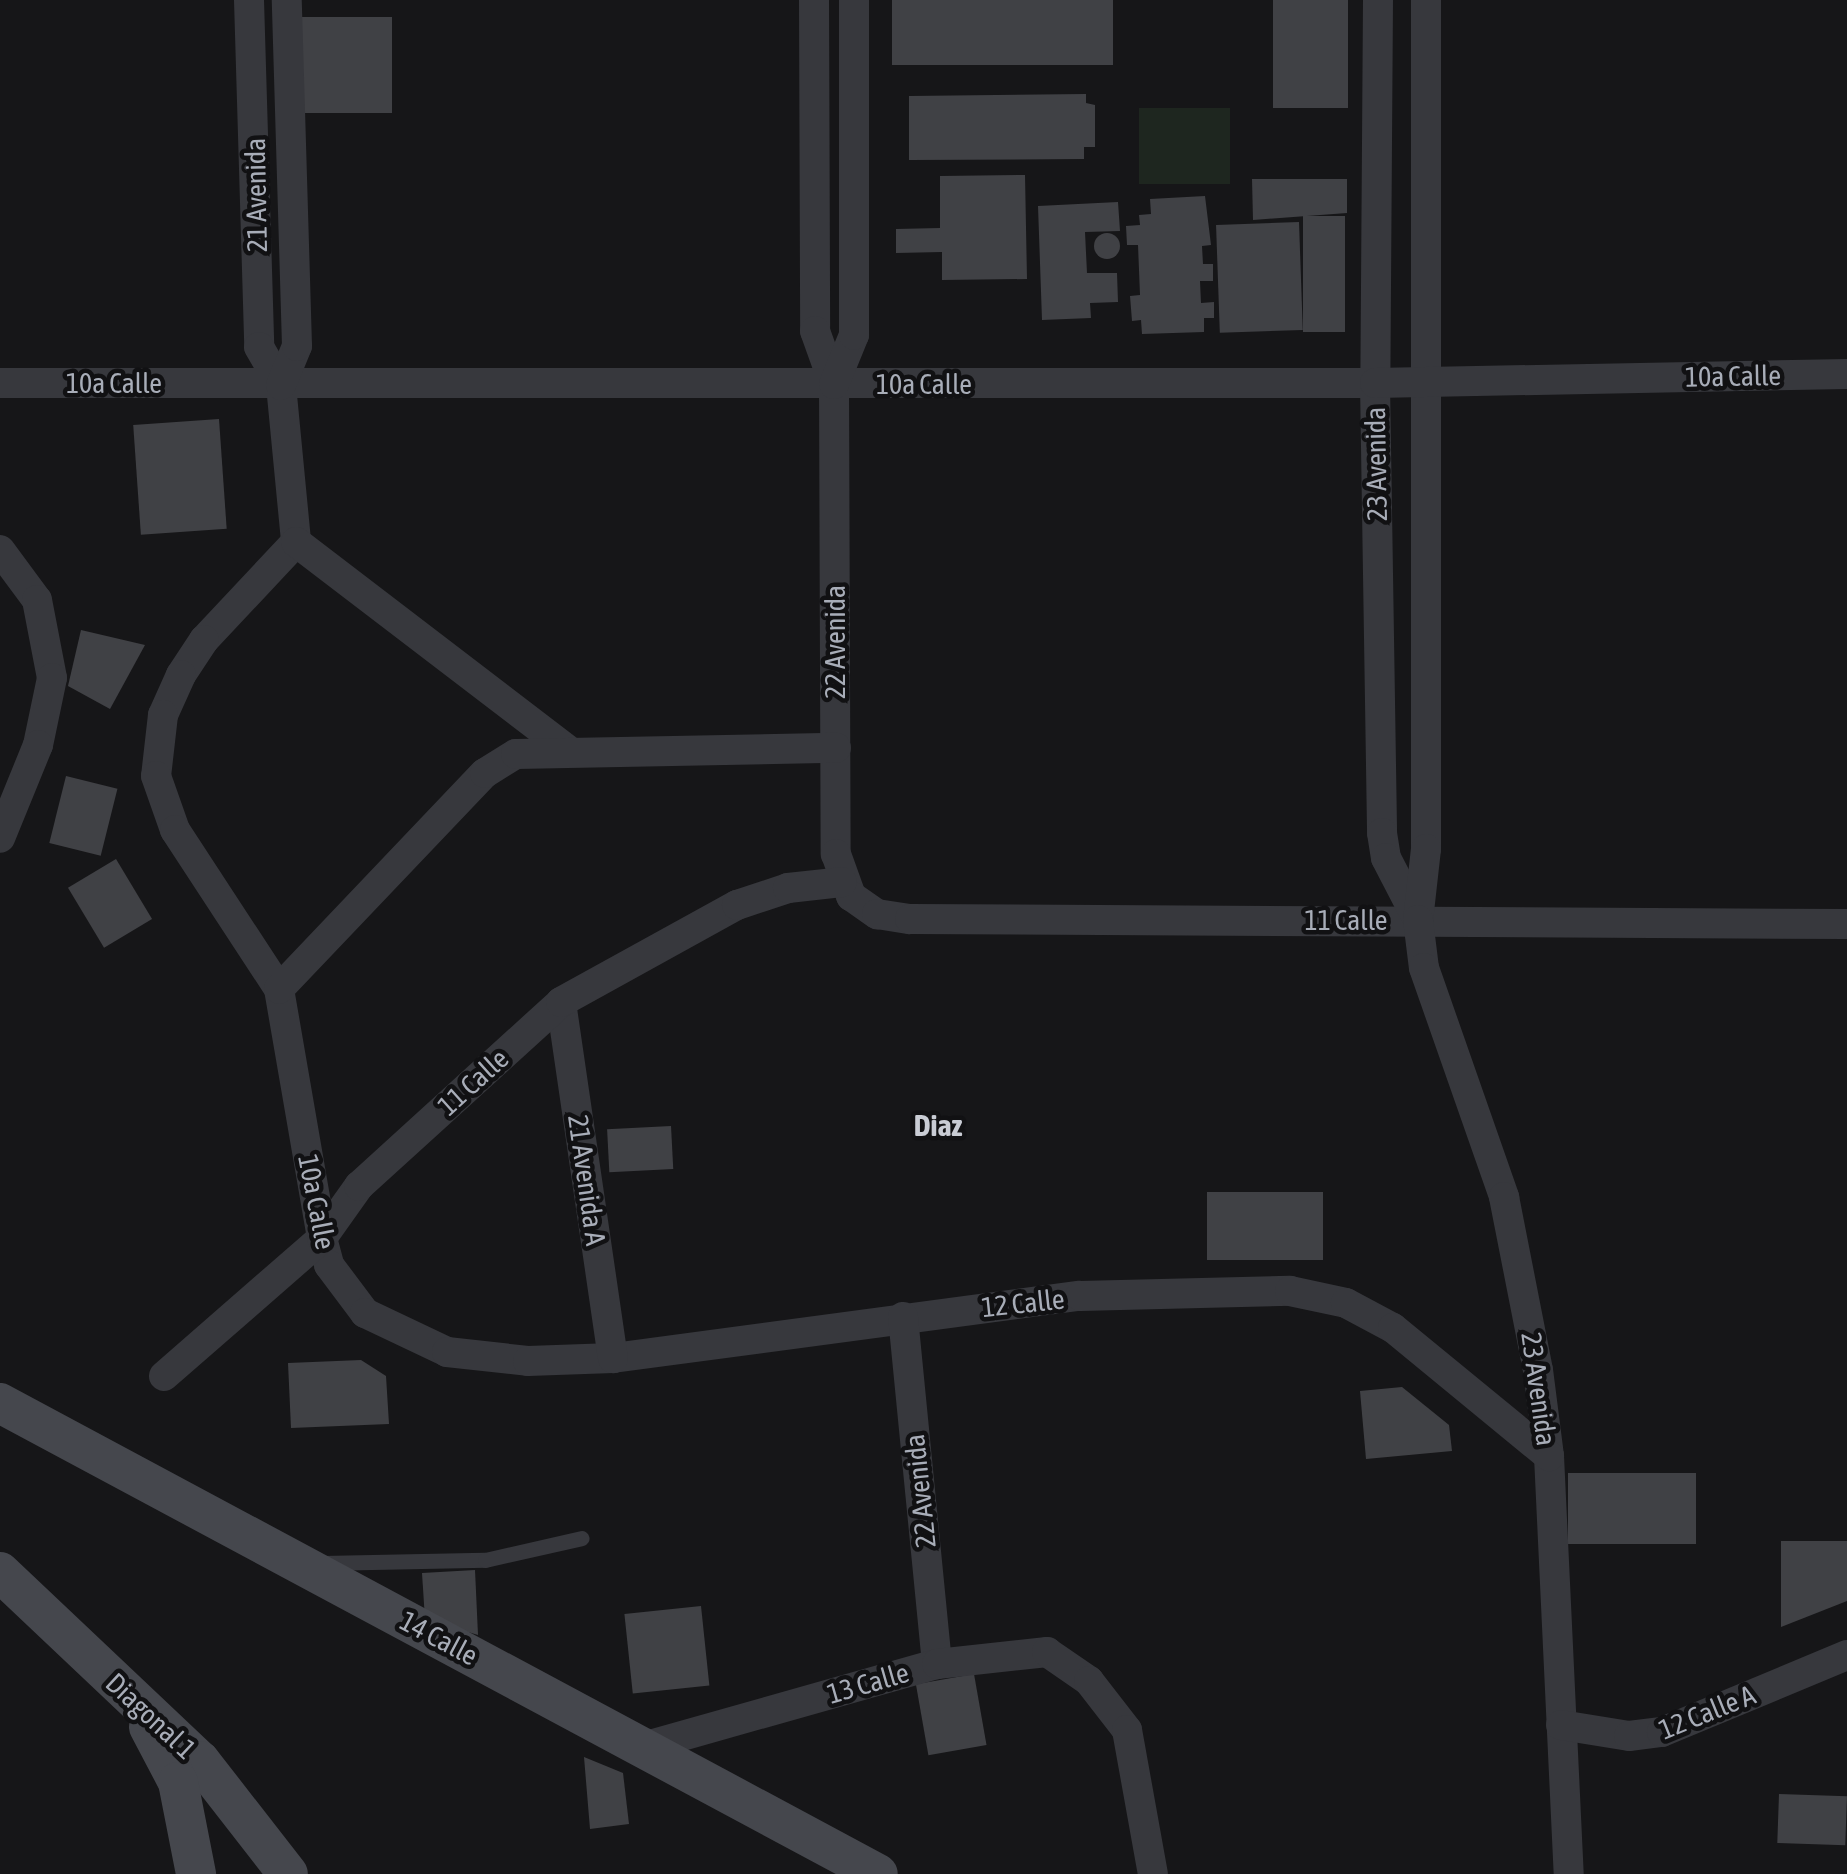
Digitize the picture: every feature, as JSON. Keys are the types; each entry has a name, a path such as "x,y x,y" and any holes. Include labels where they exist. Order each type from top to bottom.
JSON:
{"street":[{"name":"21 Avenida","path":"249,0 260,347 281,385 296,542"},
{"name":"21 Avenida","path":"281,385 298,346 287,0"},
{"name":"22 Avenida","path":"814,0 815,331 834,384 836,748 847,889"},
{"name":"22 Avenida","path":"834,384 854,335 854,0"},
{"name":"23 Avenida","path":"1378,0 1375,383 1382,833 1392,873 1418,920"},
{"name":"23 Avenida","path":"1426,0 1421,381 1426,850 1418,920 1424,968 1513,1230 1549,1456 1569,1874"},
{"name":"10a Calle","path":"0,382 1375,383 1847,374"},
{"name":"10a Calle","path":"296,542 204,640 180,675 155,747 156,776 175,830 279,990 329,1265 365,1313 447,1352"},
{"path":"296,542 567,749"},
{"path":"0,550 36,600 52,678 38,745 0,838"},
{"path":"279,990 484,772 516,754 567,749 836,748"},
{"name":"11 Calle","path":"164,1376 322,1238 358,1186 561,1002 737,904 788,888 847,889 877,914 910,919 1847,924"},
{"name":"21 Avenida A","path":"561,1002 613,1358"},
{"name":"12 Calle","path":"447,1352 528,1361 613,1358 904,1317 1162,1290 1320,1294 1393,1328 1549,1456"},
{"name":"22 Avenida","path":"904,1317 937,1664"},
{"name":"14 Calle","path":"0,1403 878,1874"},
{"name":"Diagonal 1","path":"0,1572 200,1760 288,1874"},
{"name":"13 Calle","path":"642,1746 937,1664 1047,1652 1089,1682 1127,1730 1153,1874"},
{"name":"12 Calle A","path":"1561,1725 1630,1736 1662,1732 1847,1654"},
{"path":"113,1682 140,1712 178,1782 196,1874"}],"lane":[{"path":"298,1562 485,1560 582,1538"}],"shaded area":[{"path":"1139,108 1230,108 1230,184 1139,184"}],"building":[{"path":"892,0 1113,0 1113,65 892,65"},
{"path":"1273,0 1348,0 1348,108 1273,108"},
{"path":"302,17 392,17 392,113 302,113"},
{"path":"1086,94 1086,103 1095,105 1095,147 1084,147 1084,159 909,160 909,96"},
{"path":"1025,175 1027,279 942,280 942,252 896,253 896,229 940,228 940,176"},
{"path":"1252,179 1347,179 1347,213 1253,220"},
{"path":"1205,196 1211,245 1202,246 1203,264 1213,264 1213,281 1200,281 1201,303 1214,302 1214,318 1204,318 1204,332 1142,334 1141,320 1132,321 1130,296 1140,295 1138,245 1127,245 1126,226 1140,225 1139,215 1151,214 1150,199"},
{"path":"1118,202 1120,231 1085,232 1087,273 1117,273 1118,302 1090,303 1091,318 1042,320 1038,206"},
{"path":"1303,216 1345,216 1345,332 1303,332"},
{"path":"1299,222 1303,330 1220,333 1216,225"},
{"path":"1107,233 1116,237 1120,246 1116,255 1107,259 1098,255 1094,246 1098,237"},
{"path":"219,419 227,529 141,535 133,425"},
{"path":"81,630 145,645 110,709 68,686"},
{"path":"66,776 117,789 101,856 49,843"},
{"path":"116,859 152,919 104,948 68,888"},
{"path":"671,1126 673,1169 609,1172 607,1129"},
{"path":"1207,1192 1323,1192 1323,1260 1207,1260"},
{"path":"361,1360 386,1376 389,1424 291,1428 288,1363"},
{"path":"1402,1387 1449,1425 1452,1451 1366,1459 1360,1391"},
{"path":"1568,1473 1696,1473 1696,1544 1568,1544"},
{"path":"1781,1541 1847,1541 1847,1601 1781,1627"},
{"path":"475,1570 478,1635 425,1619 422,1573"},
{"path":"701,1606 709,1686 633,1694 624,1614"},
{"path":"974,1674 987,1745 928,1755 916,1684"},
{"path":"584,1757 623,1773 629,1824 590,1829"},
{"path":"1779,1794 1847,1796 1845,1845 1777,1843"}],"district":[{"name":"Diaz","path":"938,1125"}]}
